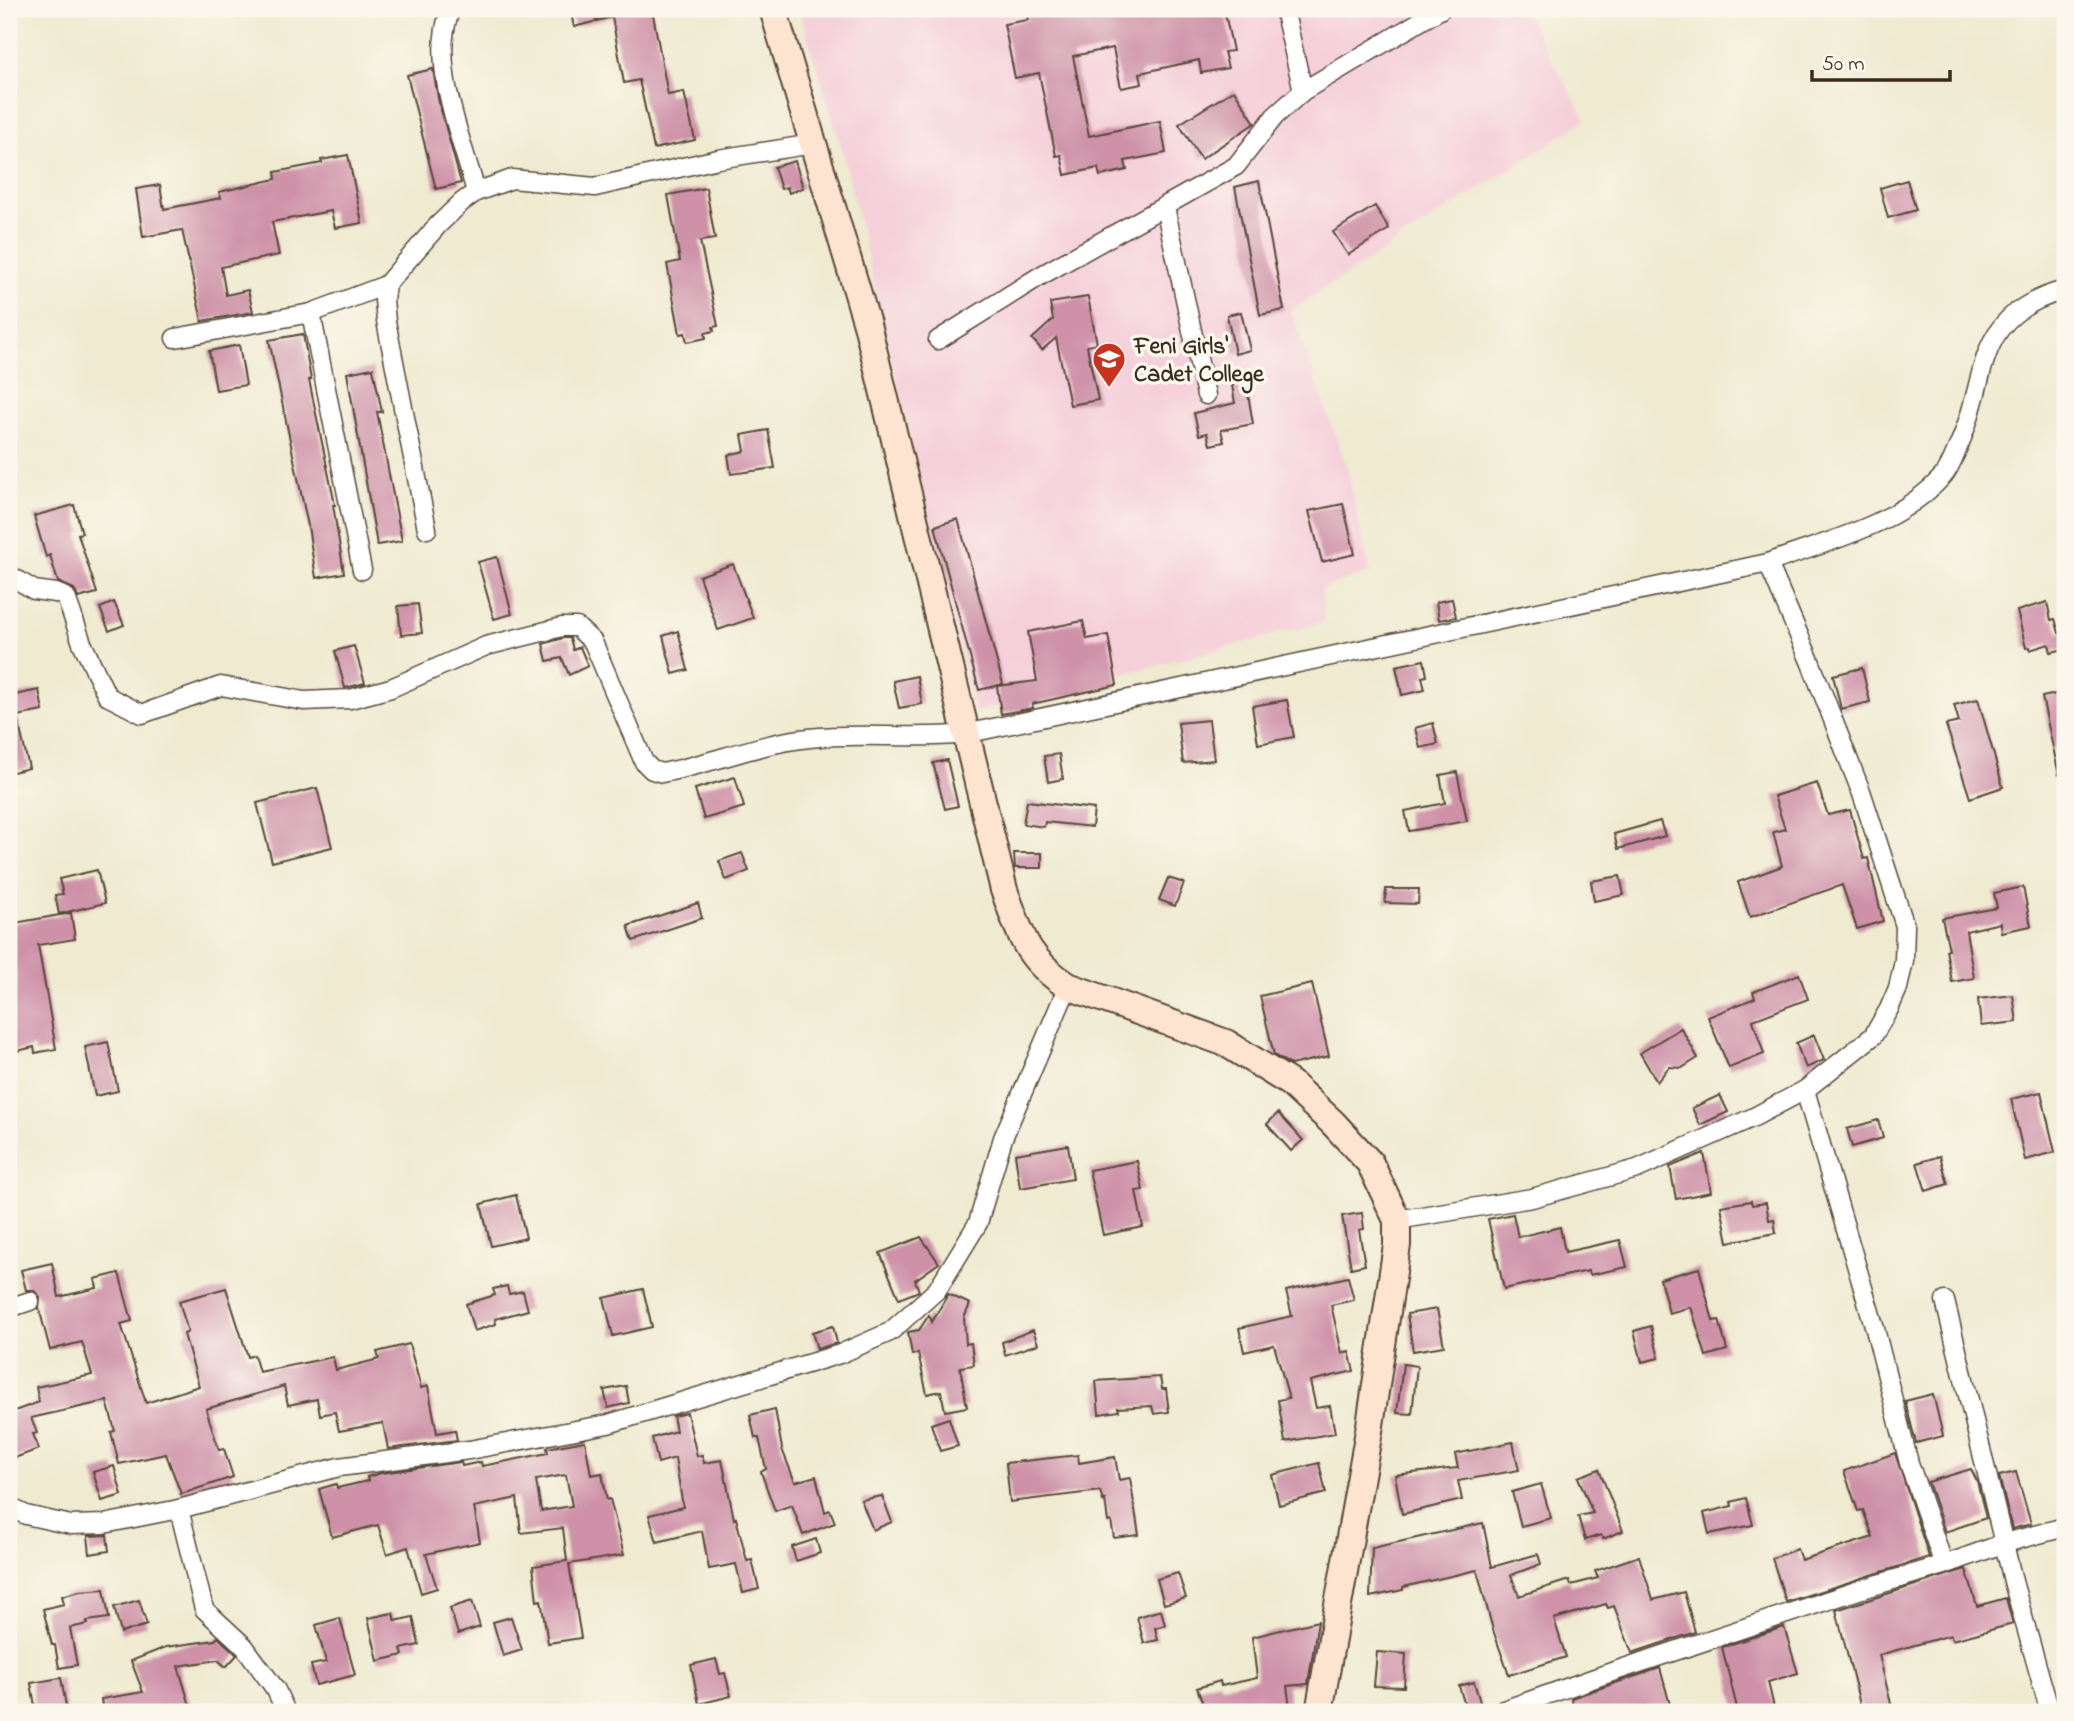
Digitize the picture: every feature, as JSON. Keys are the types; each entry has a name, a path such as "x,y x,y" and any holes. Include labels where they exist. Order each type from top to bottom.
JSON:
{"main road":[{"path":"773,9 867,324 1004,890 1026,947 1046,972 1068,986 1226,1043 1290,1083 1333,1123 1370,1163 1397,1220 1397,1245 1370,1425 1319,1712"}],"street":[{"path":"451,9 444,24 442,69 476,192"},
{"path":"1284,9 1303,91"},
{"path":"938,340 1040,276 1236,166 1275,116 1303,91 1441,9"},
{"path":"175,338 311,313 386,285 438,225 462,202 476,192 512,179 595,187 718,159 813,144"},
{"path":"1165,207 1206,395"},
{"path":"386,285 386,321 427,528"},
{"path":"9,575 34,590 66,597 82,643 107,696 142,714 221,686 304,701 350,699 391,688 486,646 562,627 577,627 593,642 644,762 652,770 662,773 807,738 931,738 965,734 1768,563 1883,520 1923,495 1946,473 1967,427 1985,355 2001,327 2023,307 2065,290"},
{"path":"311,313 362,570"},
{"path":"1397,1220 1532,1198 1637,1169 1754,1117 1805,1090 1873,1036 1898,988 1905,926 1862,794 1768,563"},
{"path":"9,1507 26,1515 71,1525 104,1524 179,1508 339,1467 469,1450 608,1424 840,1354 890,1332 937,1290 978,1223 1003,1138 1068,986"},
{"path":"1805,1090 1875,1329 1909,1463 1944,1565"},
{"path":"9,1308 30,1301"},
{"path":"1945,1301 2006,1543 2014,1585 2050,1712"},
{"path":"179,1508 204,1609 244,1646 276,1690 286,1712"},
{"path":"1498,1712 1609,1672 2006,1543 2065,1527"}],"shaded area":[{"name":"Feni Girls' Cadet College","path":"799,9 1523,9 1586,120 1291,310 1347,468 1370,573 1322,588 1324,622 975,712 842,149"}],"building":[{"path":"570,9 652,9 668,95 684,92 695,140 654,149 639,80 624,83 612,17 574,27"},
{"path":"1026,9 1224,9 1233,51 1224,52 1228,68 1201,73 1199,60 1140,73 1142,84 1121,88 1113,48 1073,56 1089,136 1160,121 1166,153 1125,161 1127,170 1100,176 1098,168 1065,175 1061,155 1056,156 1039,73 1015,78 1004,24 1028,20"},
{"path":"433,69 439,103 461,183 436,189 407,75"},
{"path":"1234,90 1255,123 1201,159 1179,124"},
{"path":"348,155 362,223 335,228 331,211 272,222 279,255 221,267 226,295 248,290 253,312 202,321 182,230 143,237 136,189 160,185 164,209 221,198 219,192 276,179 275,172"},
{"path":"795,161 803,188 789,193 787,187 781,189 774,167"},
{"path":"1907,180 1916,210 1888,218 1880,188"},
{"path":"1259,181 1284,310 1260,315 1235,187"},
{"path":"706,188 715,239 700,241 718,326 713,327 714,331 705,333 706,338 687,342 685,333 680,334 667,264 680,261 668,195"},
{"path":"1375,206 1389,229 1348,255 1333,232"},
{"path":"1088,297 1097,344 1087,346 1098,400 1070,405 1056,338 1042,350 1032,339 1053,320 1050,303"},
{"path":"1241,312 1250,350 1235,354 1227,315"},
{"path":"303,334 309,380 335,505 344,573 316,578 308,526 269,340"},
{"path":"239,345 246,385 216,390 209,351"},
{"path":"373,368 382,412 377,412 402,541 377,545 347,373"},
{"path":"1246,382 1253,424 1221,430 1224,442 1210,445 1207,433 1199,435 1194,413 1235,403 1232,385"},
{"path":"768,430 775,468 731,474 728,455 745,451 742,435"},
{"path":"1343,504 1355,554 1322,562 1309,511"},
{"path":"74,505 82,533 78,534 97,593 78,598 74,589 58,582 50,555 46,557 34,516"},
{"path":"958,519 1003,684 979,690 935,526"},
{"path":"497,557 512,614 494,619 478,562"},
{"path":"733,564 753,618 718,630 699,576"},
{"path":"1452,599 1456,617 1439,620 1436,602"},
{"path":"114,602 124,625 109,631 100,608"},
{"path":"2047,602 2051,620 2055,619 2059,633 2065,631 2065,649 2051,652 2049,644 2030,650 2030,647 2026,648 2017,611"},
{"path":"418,604 422,633 401,635 398,606"},
{"path":"1083,621 1087,639 1108,635 1117,685 1032,704 1033,708 1001,714 997,686 1037,681 1028,632"},
{"path":"678,631 688,670 673,674 663,636"},
{"path":"570,638 573,650 580,647 588,666 569,675 562,658 547,661 543,644"},
{"path":"354,646 365,683 345,688 335,651"},
{"path":"1424,660 1427,676 1422,677 1425,690 1402,695 1396,666"},
{"path":"1862,668 1870,702 1841,709 1833,675"},
{"path":"917,676 922,704 899,708 893,681"},
{"path":"39,690 43,711 17,716 29,768 9,773 9,696"},
{"path":"2065,692 2065,775 2059,775 2042,697"},
{"path":"1978,699 2003,787 1970,798 1946,725 1959,722 1954,705"},
{"path":"1287,700 1294,737 1258,744 1252,706"},
{"path":"1209,720 1214,760 1183,763 1178,723"},
{"path":"1433,723 1438,744 1420,748 1415,728"},
{"path":"1059,754 1063,779 1048,782 1044,756"},
{"path":"947,760 958,806 945,809 933,763"},
{"path":"1457,772 1467,821 1409,831 1405,811 1445,803 1440,775"},
{"path":"735,777 744,807 704,819 695,789"},
{"path":"1817,783 1828,815 1850,810 1864,859 1868,858 1883,921 1857,929 1842,885 1750,917 1738,882 1782,866 1773,832 1785,829 1774,796"},
{"path":"317,788 332,847 272,862 257,803"},
{"path":"1027,801 1094,809 1092,827 1045,822 1044,827 1023,824"},
{"path":"1660,821 1665,836 1618,849 1614,834"},
{"path":"742,853 749,871 726,880 719,861"},
{"path":"1014,853 1042,853 1042,868 1015,868"},
{"path":"97,870 105,903 59,914 55,895 63,894 59,879"},
{"path":"1620,876 1624,895 1594,901 1591,881"},
{"path":"1168,878 1184,883 1175,906 1159,900"},
{"path":"2023,887 2031,926 2001,932 2000,923 1966,931 1974,978 1952,982 1946,950 1949,949 1942,918 1997,908 1994,893"},
{"path":"1386,889 1419,889 1418,904 1385,903"},
{"path":"698,903 702,918 633,941 628,926"},
{"path":"71,913 75,939 38,945 56,1049 35,1053 34,1047 9,1053 9,924"},
{"path":"1799,974 1808,999 1753,1020 1764,1054 1729,1068 1708,1017 1755,998 1753,992"},
{"path":"1312,984 1329,1056 1291,1065 1274,1055 1260,996"},
{"path":"2013,995 2017,1022 1981,1026 1978,999"},
{"path":"1681,1028 1698,1058 1682,1068 1669,1067 1657,1082 1640,1053"},
{"path":"1814,1035 1824,1060 1806,1068 1796,1043"},
{"path":"108,1042 118,1091 95,1096 85,1047"},
{"path":"2041,1092 2055,1152 2025,1160 2011,1099"},
{"path":"1720,1095 1728,1112 1700,1125 1692,1108"},
{"path":"1278,1113 1303,1140 1291,1151 1267,1124"},
{"path":"1878,1120 1883,1138 1852,1147 1847,1129"},
{"path":"1068,1145 1073,1179 1020,1188 1015,1154"},
{"path":"1704,1153 1711,1192 1676,1199 1670,1167"},
{"path":"1940,1156 1948,1184 1926,1191 1917,1163"},
{"path":"1137,1161 1143,1190 1136,1191 1143,1227 1103,1235 1089,1170"},
{"path":"516,1195 526,1238 491,1246 481,1204"},
{"path":"1751,1201 1752,1205 1766,1203 1769,1220 1774,1219 1776,1233 1728,1242 1721,1206"},
{"path":"1362,1213 1364,1229 1359,1230 1365,1265 1351,1268 1342,1216"},
{"path":"1513,1214 1518,1237 1560,1227 1565,1252 1620,1240 1627,1267 1589,1275 1588,1271 1504,1289 1488,1219"},
{"path":"921,1237 939,1263 915,1280 919,1291 899,1299 880,1253"},
{"path":"52,1263 59,1297 97,1288 95,1279 119,1273 132,1321 121,1324 146,1403 199,1386 184,1334 188,1332 179,1301 226,1288 248,1357 254,1355 259,1372 333,1357 336,1370 379,1359 377,1352 409,1344 421,1388 428,1386 437,1433 455,1430 457,1440 388,1449 383,1423 339,1431 335,1412 320,1415 317,1399 288,1405 284,1386 206,1409 219,1450 224,1449 233,1477 181,1494 166,1454 119,1464 111,1432 115,1431 107,1401 31,1418 39,1449 9,1460 9,1413 39,1402 36,1387 92,1375 82,1342 50,1350 39,1308 40,1297 33,1290 26,1290 21,1270"},
{"path":"1699,1268 1713,1321 1719,1320 1727,1350 1706,1356 1691,1307 1669,1313 1660,1279"},
{"path":"1348,1277 1354,1300 1331,1305 1342,1353 1349,1351 1354,1371 1310,1381 1316,1408 1330,1406 1335,1433 1285,1442 1278,1400 1289,1398 1274,1345 1244,1352 1239,1328 1292,1316 1286,1291"},
{"path":"507,1286 509,1294 523,1291 528,1310 495,1319 496,1324 474,1331 466,1304 495,1295 493,1289"},
{"path":"643,1289 652,1327 613,1336 604,1298"},
{"path":"948,1294 970,1304 964,1318 966,1344 971,1343 974,1365 960,1367 967,1407 945,1411 941,1391 927,1394 918,1353 912,1355 908,1332 919,1330 929,1315 932,1322"},
{"path":"1437,1309 1444,1346 1413,1351 1407,1314"},
{"path":"833,1326 837,1343 817,1349 812,1332"},
{"path":"1651,1326 1659,1358 1642,1362 1634,1331"},
{"path":"1033,1330 1038,1344 1005,1355 1002,1342"},
{"path":"1403,1364 1417,1366 1412,1414 1397,1413"},
{"path":"1160,1377 1162,1389 1166,1389 1169,1412 1154,1414 1152,1406 1118,1408 1119,1411 1099,1414 1096,1381"},
{"path":"626,1386 629,1403 608,1408 604,1390"},
{"path":"1933,1394 1943,1436 1916,1443 1905,1401"},
{"path":"775,1409 782,1449 795,1482 816,1476 825,1512 830,1510 835,1523 803,1535 792,1505 775,1511 761,1472 766,1469 750,1415"},
{"path":"687,1413 697,1456 702,1455 704,1463 722,1460 734,1519 736,1518 747,1561 752,1560 759,1589 743,1593 736,1564 709,1569 702,1531 657,1542 649,1515 683,1507 675,1458 658,1463 652,1438 676,1431 673,1416"},
{"path":"949,1418 958,1446 940,1451 931,1424"},
{"path":"585,1441 591,1475 602,1473 607,1500 610,1499 624,1555 569,1564 581,1638 548,1643 541,1600 537,1601 533,1566 567,1561 563,1528 521,1533 517,1498 474,1507 480,1542 426,1554 437,1588 421,1593 408,1547 387,1554 378,1525 332,1537 319,1489 336,1484 337,1488 368,1481 367,1477 381,1473 461,1462 462,1466 481,1462 482,1466 548,1453 547,1448","holes":["566,1475 572,1506 541,1511 536,1480"]},
{"path":"1513,1442 1519,1470 1458,1481 1462,1500 1402,1514 1395,1475 1458,1468 1455,1454"},
{"path":"1895,1453 1929,1557 1786,1602 1772,1558 1797,1549 1801,1560 1873,1537 1863,1510 1858,1511 1844,1471"},
{"path":"1078,1455 1079,1463 1115,1457 1119,1480 1130,1478 1139,1535 1114,1538 1111,1521 1108,1522 1105,1500 1103,1501 1100,1491 1010,1502 1006,1463"},
{"path":"1319,1463 1326,1493 1279,1505 1272,1475"},
{"path":"114,1466 122,1495 102,1501 93,1472"},
{"path":"1599,1469 1623,1531 1603,1539 1601,1535 1585,1540 1578,1516 1593,1513 1578,1477"},
{"path":"1971,1469 1977,1481 1986,1518 1945,1532 1928,1482"},
{"path":"2016,1472 2031,1524 2012,1529 1999,1476"},
{"path":"1541,1484 1551,1518 1521,1526 1512,1492"},
{"path":"882,1496 892,1522 873,1530 861,1500"},
{"path":"1746,1498 1753,1525 1709,1534 1704,1513 1732,1506 1731,1502"},
{"path":"1483,1523 1492,1567 1538,1554 1541,1564 1511,1575 1519,1596 1569,1580 1571,1585 1598,1578 1595,1571 1639,1556 1653,1600 1684,1592 1695,1632 1632,1653 1614,1606 1608,1608 1606,1604 1554,1619 1566,1657 1509,1675 1493,1630 1477,1570 1370,1597 1372,1548"},
{"path":"107,1535 109,1551 90,1554 88,1536"},
{"path":"816,1539 820,1553 796,1561 792,1547"},
{"path":"1966,1569 1977,1606 2006,1598 2013,1624 1952,1640 1951,1635 1879,1655 1893,1712 1862,1712 1836,1610"},
{"path":"1178,1573 1186,1598 1164,1604 1157,1579"},
{"path":"104,1589 109,1618 87,1621 88,1624 70,1628 77,1665 59,1668 55,1645 52,1645 43,1609 64,1604 62,1596 79,1591"},
{"path":"139,1600 147,1625 121,1633 114,1607"},
{"path":"472,1601 480,1627 458,1634 450,1608"},
{"path":"1161,1610 1165,1625 1155,1628 1158,1640 1144,1643 1137,1617"},
{"path":"393,1613 395,1621 413,1617 419,1645 401,1649 403,1655 378,1661 368,1618"},
{"path":"511,1617 522,1650 503,1656 493,1622"},
{"path":"340,1618 355,1675 316,1685 311,1665 326,1662 316,1625"},
{"path":"1318,1621 1308,1684 1287,1686 1290,1708 1259,1712 1206,1712 1197,1688 1220,1681 1221,1686 1257,1678 1252,1637"},
{"path":"1784,1627 1798,1673 1768,1682 1775,1712 1738,1712 1722,1647"},
{"path":"218,1637 237,1655 226,1667 218,1660 178,1666 191,1709 182,1712 103,1712 101,1699 143,1692 131,1661 166,1647 215,1640"},
{"path":"1377,1652 1406,1654 1404,1687 1374,1686"},
{"path":"716,1659 720,1674 725,1673 731,1696 699,1704 691,1665"},
{"path":"1660,1668 1672,1712 1647,1712 1645,1706 1624,1712 1575,1712 1571,1698"},
{"path":"61,1678 67,1712 36,1712 31,1683"},
{"path":"1474,1682 1483,1712 1467,1712 1459,1686"}],"place":[{"name":"Feni Girls' Cadet College","path":"1109,389"}]}
